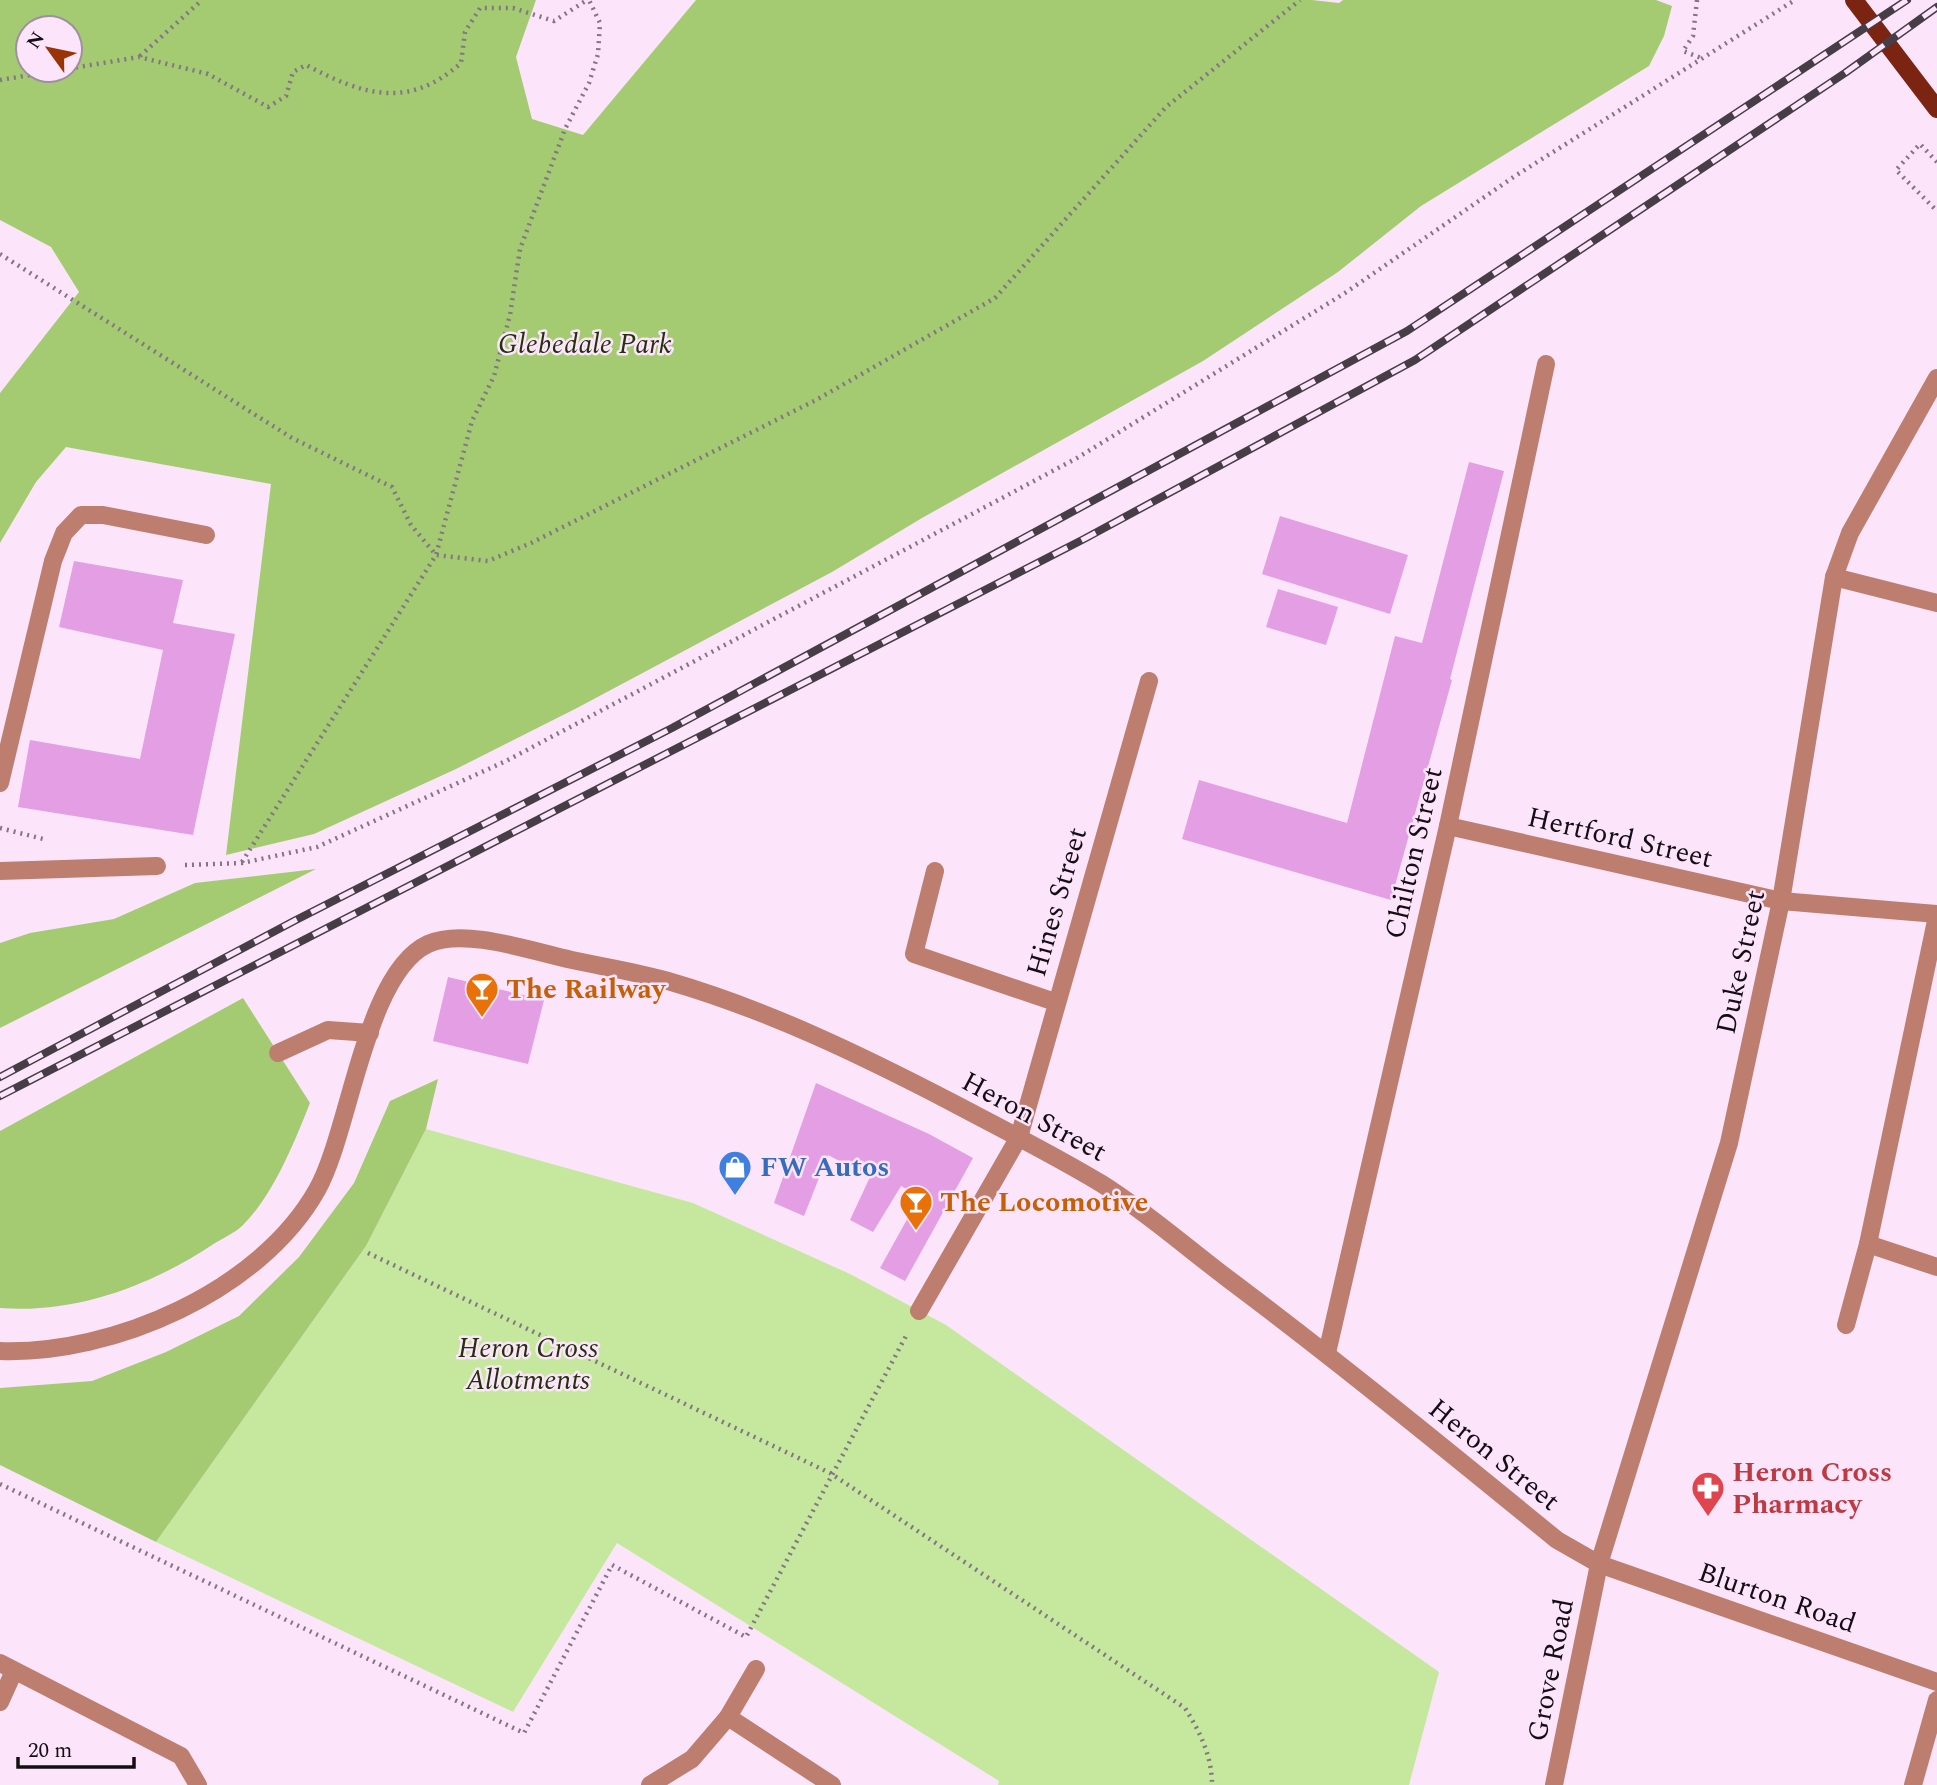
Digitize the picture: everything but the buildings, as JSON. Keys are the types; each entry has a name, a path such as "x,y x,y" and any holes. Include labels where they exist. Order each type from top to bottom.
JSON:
{"main road":[{"path":"1854,0 1937,109"}],"street":[{"name":"Chilton Street","path":"1327,1353 1448,826 1546,365"},
{"name":"Duke Street","path":"1599,1564 1729,1143 1781,901 1834,577 1850,533 1937,378"},
{"path":"0,783 52,561 64,534 81,515 103,515 206,535"},
{"path":"1834,577 1937,603"},
{"name":"Hines Street","path":"919,1311 1019,1137 1055,1002 1149,681"},
{"name":"Hertford Street","path":"1448,826 1781,901 1937,915"},
{"path":"0,871 157,866"},
{"path":"934,872 914,954 1055,1002"},
{"path":"1846,1325 1868,1244 1937,915"},
{"name":"Heron Street","path":"370,1033 400,969 427,944 448,939 481,940 667,981 776,1018 889,1070 1019,1137 1105,1186 1327,1353 1557,1540 1599,1564"},
{"path":"0,1351 33,1352 96,1342 148,1324 243,1272 284,1239 319,1188 370,1033 328,1030 278,1053"},
{"path":"1868,1244 1937,1266"},
{"name":"Blurton Road","path":"1599,1564 1937,1682"},
{"name":"Grove Road","path":"1554,1785 1599,1564"},
{"path":"0,1702 7,1667 181,1756 198,1785"},
{"path":"650,1785 692,1759 728,1717 756,1669"},
{"path":"1913,1785 1937,1700"},
{"path":"728,1717 832,1785"}],"path":[{"path":"139,57 202,0"},
{"path":"0,80 139,57 208,74 268,107 286,96 293,72 306,65 339,82 366,89 408,93 439,82 461,63 466,32 480,8 513,8 554,21 588,0 600,23 598,54 589,83 565,129 520,249 510,315 497,363 472,421 436,555 242,863"},
{"path":"0,254 292,438 392,486 411,525 436,555 488,561 531,543 805,407 995,298 1166,107 1300,0"},
{"path":"1697,0 1693,36 1684,51 1704,58"},
{"path":"157,866 242,863 317,847 506,761 1077,458 1345,293 1515,176 1795,0"},
{"path":"1937,162 1920,144 1896,170 1937,211"},
{"path":"368,1253 830,1473 1185,1708 1199,1731 1212,1767 1212,1785"},
{"path":"0,1484 524,1733 611,1565 746,1637 830,1473 919,1311"}],"green space":[{"name":"Glebedale Park","path":"0,0 536,0 516,57 532,119 583,135 696,0 1312,0 1339,3 1343,0 1656,0 1672,6 1664,36 1649,66 1421,206 1338,272 1203,361 922,518 832,572 577,708 456,769 314,834 226,855 271,484 66,447 36,482 0,543 0,393 79,292 51,247 0,220"},
{"path":"316,869 0,1028 0,943 30,933 114,919 195,883"},
{"path":"243,998 310,1103 274,1183 254,1212 232,1233 188,1260 137,1285 84,1302 28,1309 0,1308 0,1131"},
{"path":"438,1079 426,1129 366,1246 156,1542 0,1465 0,1388 92,1381 166,1352 239,1316 299,1257 354,1183 390,1101"},
{"name":"Heron Cross Allotments","path":"426,1129 693,1203 850,1274 946,1325 1439,1672 1409,1785 998,1785 999,1781 617,1543 513,1712 156,1542 366,1246"}],"railway":[{"path":"0,1077 294,921 672,728 1407,331 1907,0"},
{"path":"0,1096 1084,539 1415,360 1845,73 1937,7"}],"place":[{"name":"The Railway","path":"482,1019"},
{"name":"FW Autos","path":"735,1197"},
{"name":"The Locomotive","path":"916,1232"},
{"name":"Heron Cross Pharmacy","path":"1708,1518"}]}
